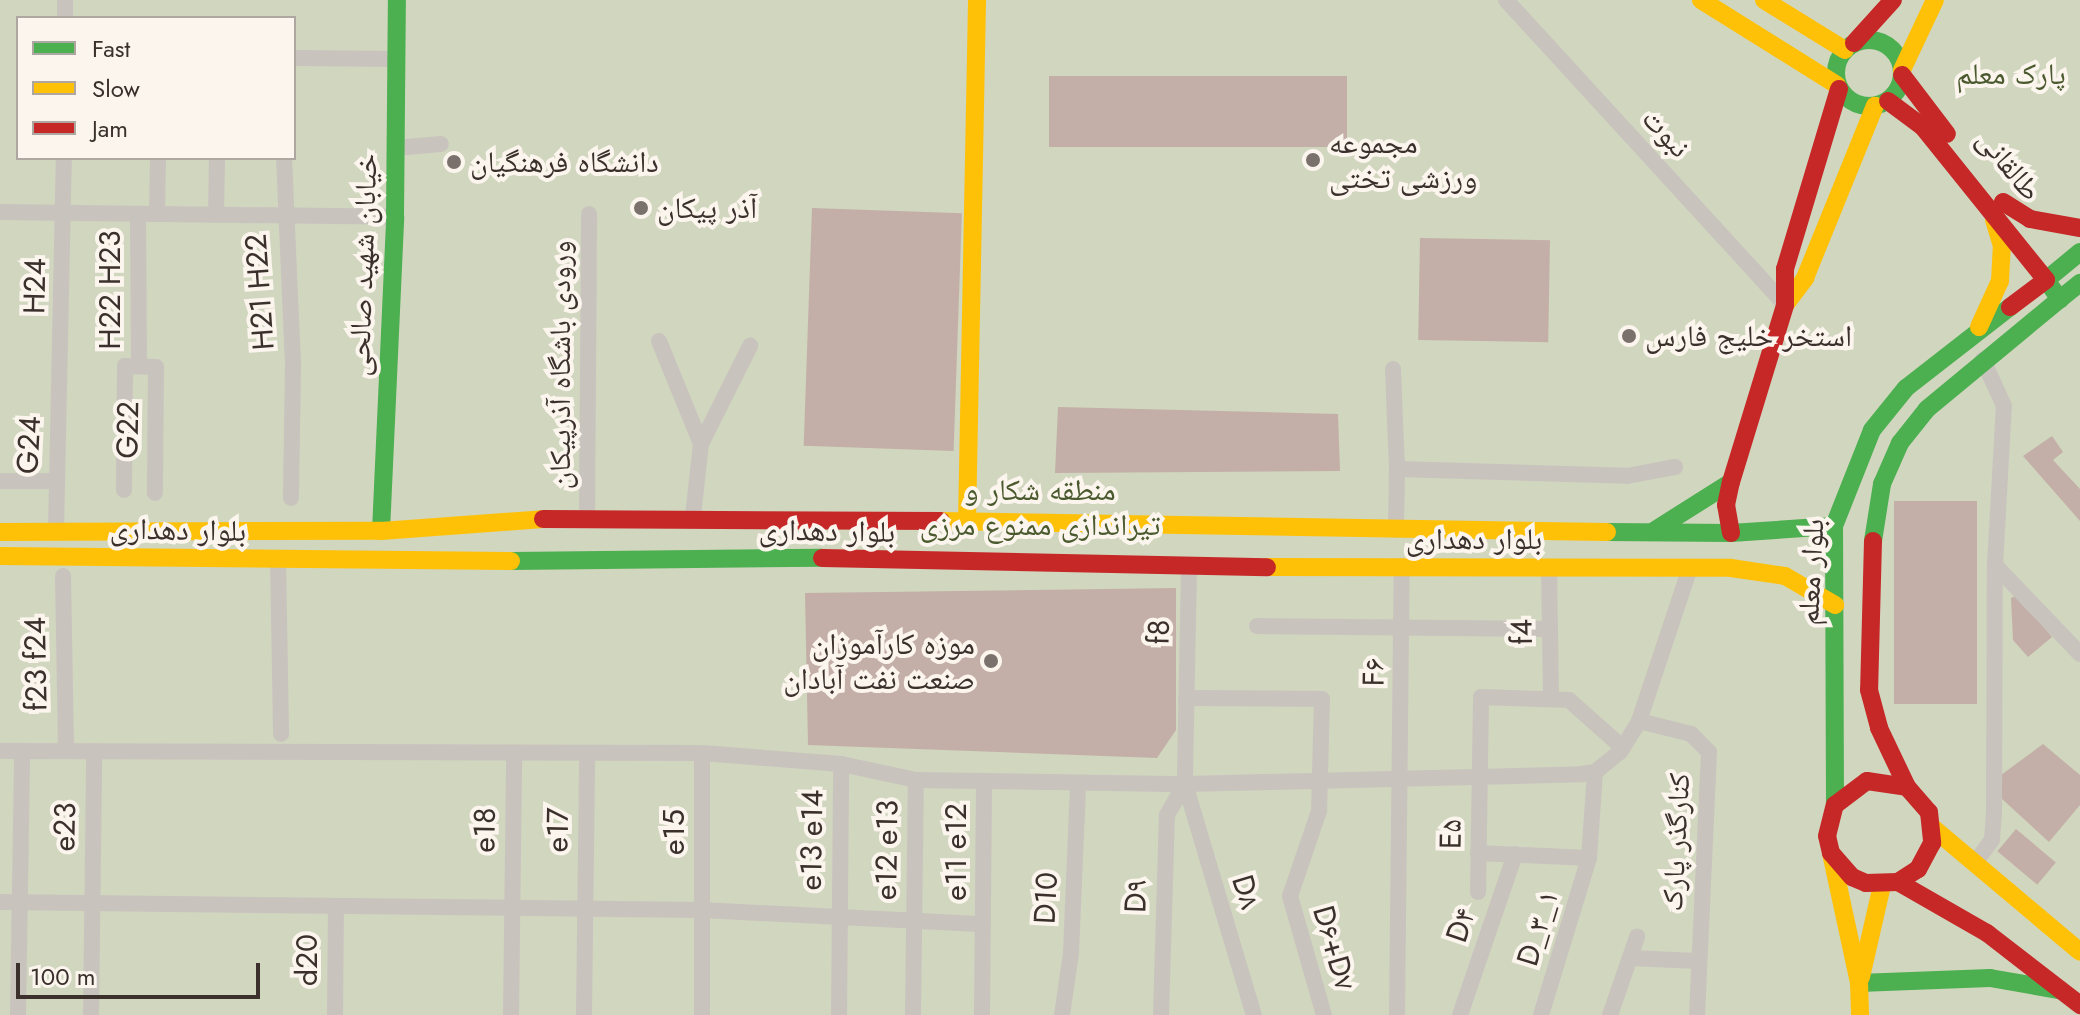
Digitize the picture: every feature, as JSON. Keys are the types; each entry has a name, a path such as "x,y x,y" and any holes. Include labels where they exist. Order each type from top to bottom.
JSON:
{"main road":[{"name":"خیابان شهید صالحی","path":"381,531 395,217 397,0"},
{"path":"967,523 977,0"},
{"path":"1701,0 1838,87 1858,105 1882,104"},
{"path":"1764,0 1850,46 1885,44 1902,72"},
{"path":"1731,533 1726,505 1731,482 1785,305 1785,269 1838,87 1836,66 1850,46 1893,0"},
{"path":"1785,305 1805,278 1882,104 1902,72 1935,0"},
{"name":"طالقانی","path":"1902,72 1998,207 2052,274 2073,293"},
{"name":"طالقانی","path":"1882,104 1923,127 1998,207"},
{"path":"1968,341 1988,314 2000,281 2002,246 1998,207 2030,219 2080,228"},
{"name":"بلوار معلم","path":"1835,805 1834,526 1872,430 1906,388 2080,252"},
{"name":"بلوار معلم","path":"1907,787 1879,728 1869,690 1871,555 1882,484 1900,443 1927,409 1983,360 2073,293"},
{"path":"1652,532 1731,482"},
{"name":"بلوار دهداری","path":"0,532 381,531 587,516 1462,531 1731,533 1834,526"},
{"path":"721,557 722,517"},
{"path":"770,518 771,557"},
{"path":"1834,526 1871,555"},
{"path":"1461,566 1462,531"},
{"name":"بلوار دهداری","path":"0,556 278,559 771,557 1189,567 1690,568 1785,576 1835,605"},
{"path":"1859,983 1890,884 1927,857 1933,828 1929,812 1907,787 1867,781 1835,805 1828,828 1859,983 1860,1015"},
{"path":"1933,828 2080,952"},
{"path":"1831,853 1852,877 1890,884 1987,933 2080,1005"},
{"path":"1859,983 1990,978 2063,990"}],"street":[{"name":"نبوت","path":"1506,0 1785,305"},
{"path":"296,58 396,59"},
{"path":"395,148 441,144"},
{"name":"H24","path":"62,360 64,160"},
{"path":"157,214 158,160"},
{"path":"216,215 217,160"},
{"name":"H21 H22","path":"284,160 283,216 293,366 291,498"},
{"path":"0,212 395,217"},
{"name":"H22 H23","path":"124,490 138,214"},
{"name":"ورودی باشگاه آذرپیکان","path":"587,516 589,214"},
{"path":"659,341 701,444"},
{"path":"693,516 701,444 750,346"},
{"name":"G24","path":"56,532 54,481 62,360"},
{"path":"1975,863 1992,840 1994,813 1995,565 2004,406 1983,360"},
{"name":"G22","path":"132,366 156,367 155,493"},
{"path":"1393,369 1396,530"},
{"path":"1397,469 1627,476 1675,467"},
{"path":"0,481 54,481"},
{"path":"278,559 281,734"},
{"path":"1995,565 2080,654"},
{"name":"F۶","path":"1397,1015 1402,566"},
{"name":"f8","path":"1185,784 1189,567"},
{"name":"f4","path":"1549,567 1551,697"},
{"path":"0,751 702,753 841,764 916,780 1078,783 1185,784 1595,772 1623,748 1639,721 1690,568"},
{"name":"f23 f24","path":"63,576 66,751"},
{"path":"1257,626 1550,629"},
{"name":"E۵","path":"1478,892 1481,697 1551,697"},
{"path":"1551,697 1569,700 1623,748"},
{"path":"1186,698 1322,699 1322,781"},
{"name":"کنارگذر پارک","path":"1639,721 1691,734 1709,752 1697,961 1697,1015"},
{"path":"18,1015 22,751"},
{"name":"e23","path":"91,1015 94,751"},
{"name":"e18","path":"511,1015 514,753"},
{"name":"e17","path":"584,1015 587,753"},
{"name":"e15","path":"702,753 702,1015"},
{"name":"e13 e14","path":"839,1015 841,764"},
{"name":"D_۳_۱","path":"1541,1015 1589,858 1595,772"},
{"name":"e12 e13","path":"913,1015 916,780"},
{"name":"e11 e12","path":"982,1015 984,781"},
{"name":"D۶+D۷","path":"1322,781 1319,811 1290,896 1324,1015"},
{"name":"D10","path":"1062,1015 1071,953 1078,783"},
{"name":"D۹","path":"1161,1015 1167,815 1185,784"},
{"name":"D۸","path":"1185,784 1254,1015"},
{"path":"1478,853 1589,858"},
{"name":"D۴","path":"1460,1015 1515,854"},
{"path":"0,902 702,910 983,924"},
{"name":"d20","path":"335,1015 336,906"},
{"path":"1610,1015 1637,937"},
{"path":"1630,958 1697,961"}],"green space":[{"name":"منطقه شکار و تیراندازی ممنوع مرزی","path":"0,0 2080,0 2080,1015 0,1015"}],"building":[{"path":"1049,76 1347,76 1347,147 1049,147"},
{"path":"812,208 962,213 954,451 804,446"},
{"path":"1420,238 1550,240 1548,342 1418,340"},
{"path":"1058,407 1338,414 1340,471 1055,473"},
{"path":"2052,436 2063,452 2053,460 2080,489 2080,521 2023,456"},
{"path":"1894,501 1977,501 1977,704 1894,704"},
{"name":"موزه کارآموزان صنعت نفت آبادان","path":"1176,588 1176,730 1157,758 808,745 805,593"},
{"path":"2017,595 2052,637 2028,657 2013,640 2011,598"},
{"path":"2043,744 2080,775 2080,805 2049,842 2002,799 2001,775"},
{"path":"2016,829 2056,862 2037,885 1997,851"}],"traffic: fast":[{"path":"381,531 395,217 397,0"},
{"path":"1862,40 1876,40 1888,45 1897,54 1902,73 1900,86 1893,97 1876,106 1862,106 1850,101 1841,92 1836,80 1836,66 1841,54 1850,45 1862,40"},
{"path":"2080,252 2046,280 2060,299 2080,283"},
{"path":"1873,541 1882,484 1900,443 1927,409 2060,299"},
{"path":"1835,805 1834,526 1872,430 1906,388 2010,307"},
{"path":"1652,532 1731,482"},
{"path":"1607,532 1731,533 1834,526"},
{"path":"511,561 822,558"},
{"path":"1859,983 1990,978 2059,990"}],"traffic: slow":[{"path":"967,523 977,0"},
{"path":"1701,0 1837,85"},
{"path":"1764,0 1845,50"},
{"path":"1902,70 1935,0"},
{"path":"1785,305 1805,278 1875,106"},
{"path":"1979,327 2000,281 2002,246 1994,220"},
{"path":"0,532 381,531 543,519"},
{"path":"941,521 1607,532"},
{"path":"0,556 511,561"},
{"path":"1267,567 1731,568 1785,576 1835,605"},
{"path":"1933,828 2080,952"},
{"path":"1831,853 1859,983 1860,1015"},
{"path":"1861,977 1882,885"}],"traffic: jam":[{"path":"1854,43 1893,0"},
{"path":"1902,75 1947,134"},
{"path":"1731,533 1726,505 1731,482 1785,305 1785,269 1839,89"},
{"path":"1888,101 1923,127 2046,280 2010,307"},
{"path":"2003,202 2030,219 2080,228"},
{"path":"543,519 941,521"},
{"path":"1873,541 1869,690 1879,728 1907,787 1929,812 1932,843 1918,869 1898,882 1866,883 1852,877 1831,853 1827,836 1835,805 1867,781 1907,787"},
{"path":"822,558 1267,567"},
{"path":"1898,882 1987,933 2080,1005"}],"place":[{"name":"مجموعه ورزشی تختی","path":"1313,160"},
{"name":"دانشگاه فرهنگیان","path":"454,162"},
{"name":"آذر پیکان","path":"641,208"},
{"name":"استخر خلیج فارس","path":"1629,336"},
{"name":"موزه کارآموزان صنعت نفت آبادان","path":"991,661"}],"park label":[{"name":"پارک معلم","path":"2011,74"}]}
